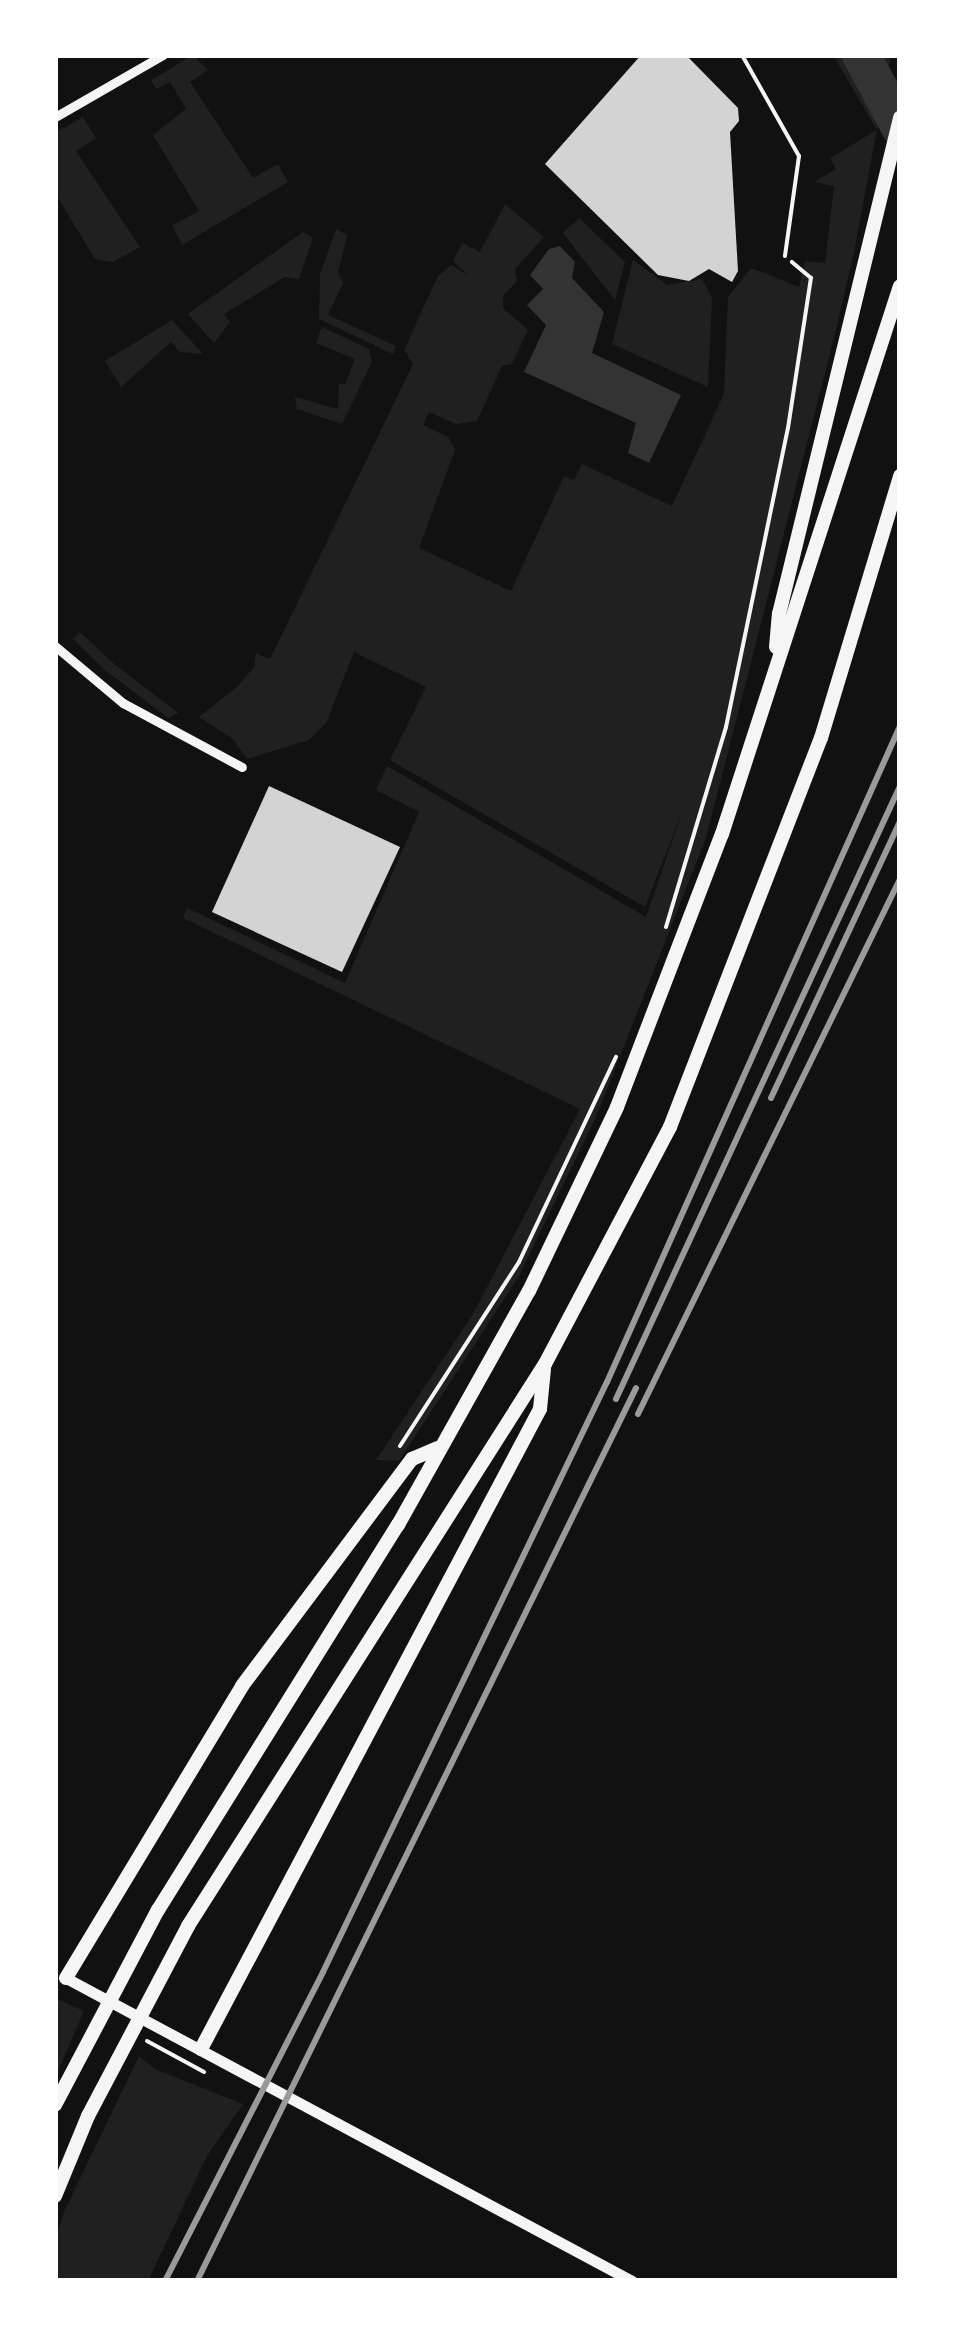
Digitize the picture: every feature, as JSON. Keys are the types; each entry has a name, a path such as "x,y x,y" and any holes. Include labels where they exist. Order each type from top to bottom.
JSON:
{"highway":[{"path":"774,673 779,614 900,118"},
{"path":"55,2105 119,1976 398,1526 438,1448 529,1291 617,1106 677,963 900,286"},
{"path":"55,2196 151,1994 545,1364 670,1127 741,956 821,738 900,476"},
{"path":"201,2049 540,1408 545,1364"},
{"path":"66,1978 242,1686 412,1459 438,1448"}],"main road":[{"path":"66,1978 632,2281"}],"street":[{"path":"55,117 164,55"},
{"path":"55,646 122,704 242,768"}],"lane":[{"path":"742,55 799,156 785,256"}],"path":[{"path":"665,930 726,728 788,428 811,278 785,256"},
{"path":"397,1450 519,1262 621,1046"}],"shaded area":[{"path":"193,55 208,70 190,82 253,178 278,164 288,182 182,245 172,225 199,211 153,135 186,109 170,82 156,89 151,80"},
{"path":"833,55 891,55 877,130"},
{"path":"848,55 878,55 888,72 880,113"},
{"path":"83,117 96,138 76,151 140,247 113,262 95,259 55,193 55,133"},
{"path":"877,130 836,330 706,838 596,1117 519,1276 399,1461 376,1460 473,1314 580,1109 183,918 187,908 345,983 419,812 376,790 387,766 646,917 683,810 645,907 390,760 426,687 354,652 326,723 309,740 247,759 233,739 199,717 237,687 254,667 256,653 270,659 413,364 404,350 438,276 451,265 468,275 453,261 462,243 480,252 505,204 544,237 515,269 517,281 503,296 503,308 528,330 512,364 502,366 477,421 456,424 429,412 423,425 448,437 455,450 419,548 511,591 564,476 574,480 582,464 672,506 724,394 728,297 751,268 799,287 805,261 825,263 834,186 814,182 836,169 830,158"},
{"path":"579,218 625,262 615,300 563,233"},
{"path":"336,229 347,235 338,273 343,283 328,315 396,346 393,354 319,319 320,274"},
{"path":"303,232 313,238 299,279 285,277 224,314 230,322 214,343 188,314"},
{"path":"560,246 575,262 572,278 604,312 592,353 681,395 649,463 628,453 636,423 524,372 546,325 527,305 543,289 530,275 549,249"},
{"path":"633,260 667,285 702,279 712,298 708,387 612,344"},
{"path":"172,320 203,354 180,352 171,342 121,387 105,361"},
{"path":"322,327 369,349 372,362 342,424 297,409 295,397 338,409 339,383 345,385 355,359 316,343"},
{"path":"80,632 178,713 168,718 106,671 73,639"},
{"path":"55,1998 84,2011 55,2078"},
{"path":"139,2056 155,2069 243,2104 207,2156 148,2281 55,2281 55,2242 64,2212"}],"building":[{"path":"641,55 686,55 738,108 739,121 730,132 738,271 732,282 709,269 689,281 658,275 545,164"},
{"path":"269,786 400,847 342,972 212,912"}],"waterway":[{"path":"861,55 900,127"}],"railway":[{"path":"165,2281 323,1972 607,1382 900,726"},
{"path":"616,1399 900,786"},
{"path":"771,1098 900,821"},
{"path":"638,1414 900,879"},
{"path":"197,2281 636,1388"}]}
